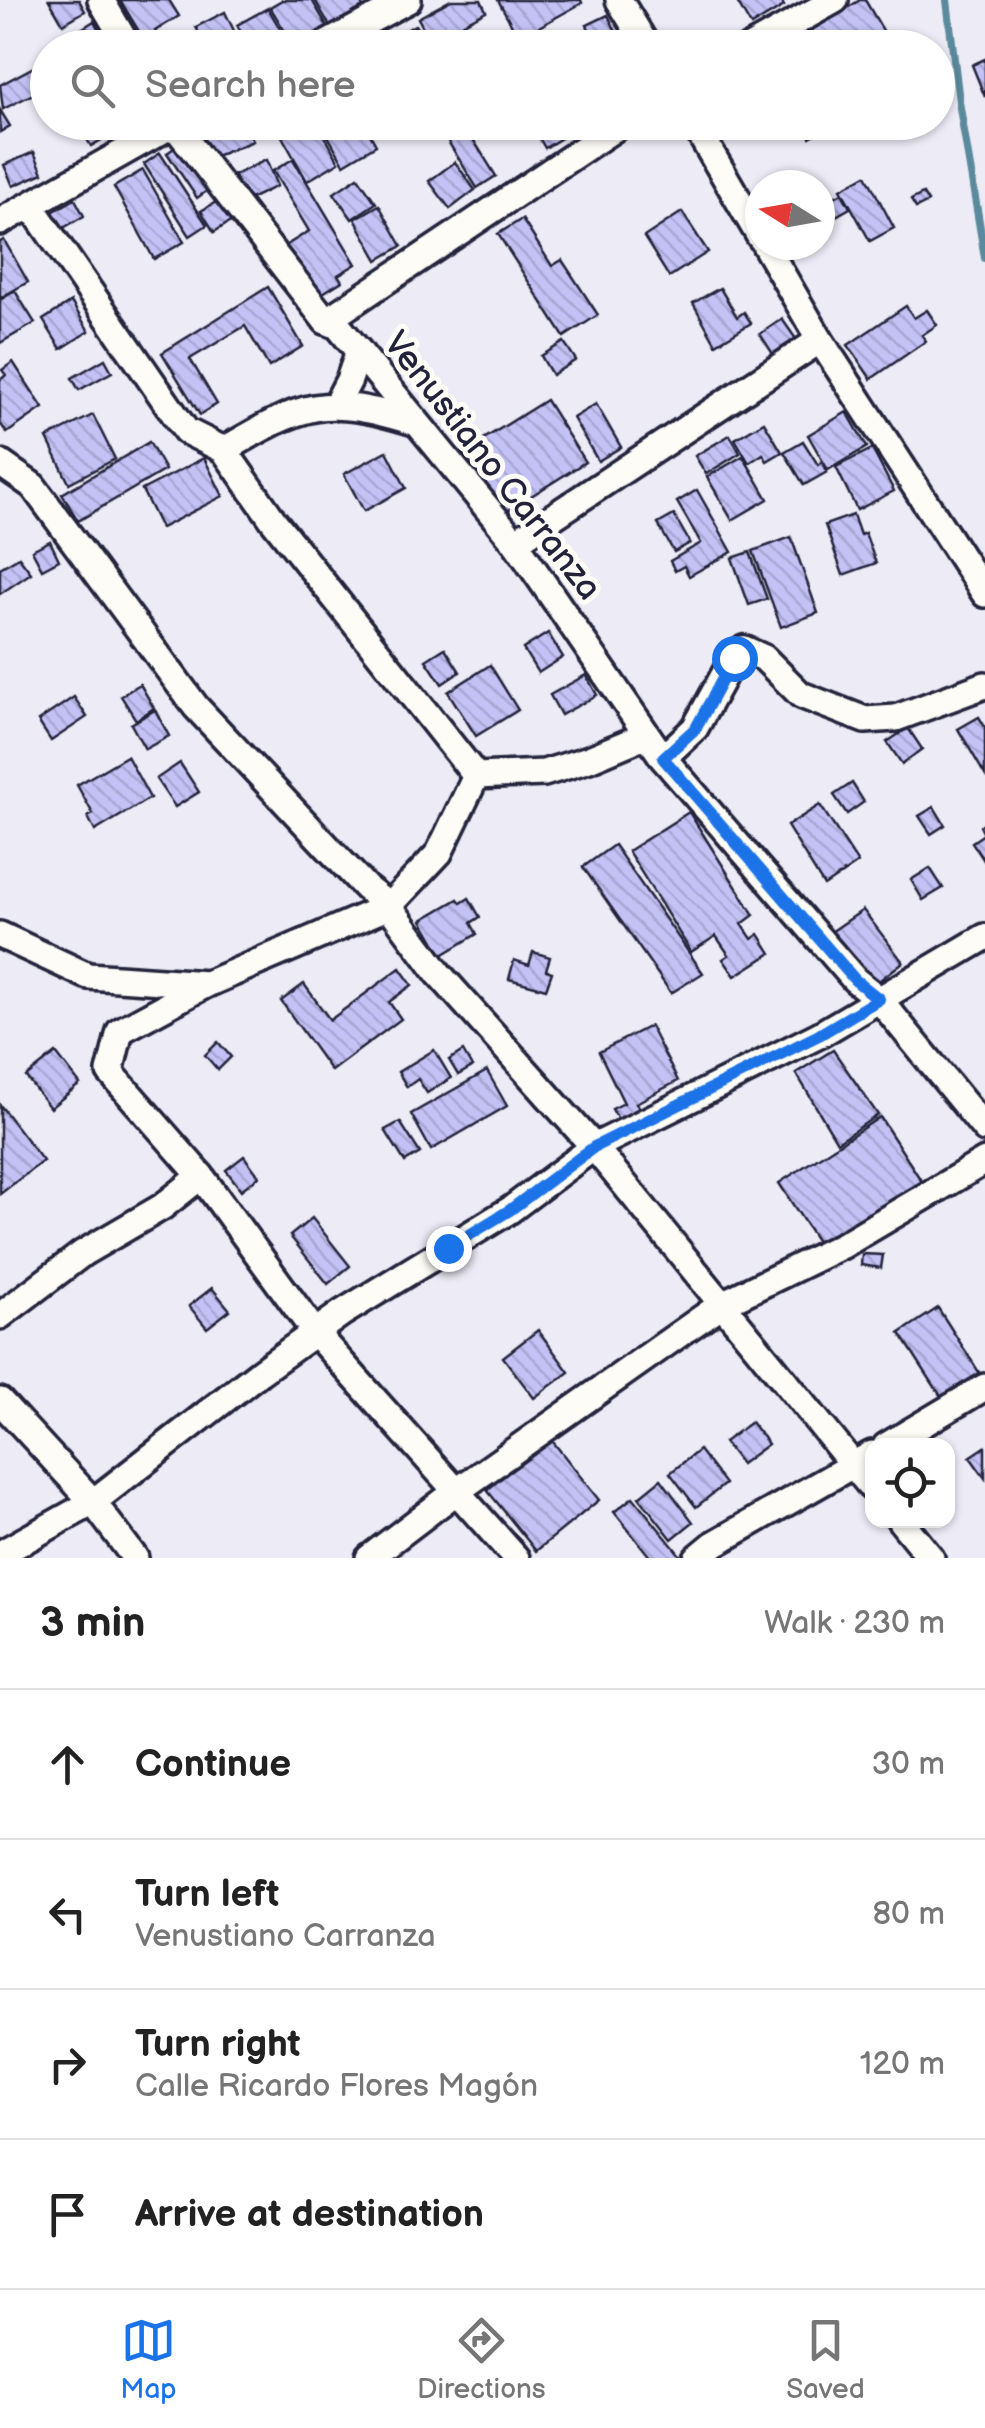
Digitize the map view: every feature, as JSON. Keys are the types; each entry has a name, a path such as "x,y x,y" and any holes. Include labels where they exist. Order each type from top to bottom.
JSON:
{"street":[{"path":"101,0 118,30"},
{"path":"352,30 408,0"},
{"path":"619,0 637,30"},
{"path":"781,30 835,0"},
{"path":"0,222 145,140"},
{"name":"Venustiano Carranza","path":"187,140 326,321 338,326 515,542 663,758 855,980 879,999 985,1130"},
{"path":"326,321 597,140"},
{"path":"704,140 745,211"},
{"path":"30,206 186,431 224,450 273,520 476,776"},
{"path":"774,260 820,340 985,594"},
{"path":"515,542 820,340"},
{"path":"336,405 358,352"},
{"path":"224,450 284,415 336,405 367,408 414,422"},
{"path":"0,463 33,486 196,706 366,888 389,906 439,974 594,1147 722,1304 863,1459 714,1544 697,1558"},
{"path":"663,758 696,728 734,658 744,649 764,658 801,696 865,720 896,718 985,685"},
{"path":"476,776 544,772 589,759 646,735"},
{"path":"476,776 439,853 389,906 207,984 120,1031 110,1072 202,1176 316,1334 516,1558"},
{"path":"0,935 88,976 207,984"},
{"path":"0,1554 92,1502 342,1314 510,1210 594,1147 819,1035 985,937"},
{"path":"369,1558 457,1490 722,1304 843,1245 985,1161"},
{"path":"0,1316 83,1253 162,1207 202,1176"},
{"path":"899,1438 985,1387"},
{"path":"0,1401 92,1502 134,1558"},
{"path":"907,1528 932,1558"}],"building":[{"path":"49,0 79,0 85,11 63,24"},
{"path":"120,0 169,0 179,16 157,30 138,30"},
{"path":"282,0 312,0 329,30 284,30 270,7"},
{"path":"315,0 359,0 363,7 330,26"},
{"path":"451,0 481,0 486,11 462,24 465,30 424,30 418,18"},
{"path":"498,0 581,0 582,3 533,30 515,30"},
{"path":"736,0 781,0 784,6 751,26"},
{"path":"865,0 883,30 812,30"},
{"path":"268,8 281,30 240,30 237,25"},
{"path":"225,12 234,30 197,30 196,27"},
{"path":"608,15 615,30 589,30 587,25"},
{"path":"94,21 99,30 80,30"},
{"path":"985,59 985,97 972,65"},
{"path":"30,69 30,96 3,109 0,85"},
{"path":"0,110 10,126 0,132"},
{"path":"201,140 253,141 208,159"},
{"path":"284,140 327,140 339,162 307,181"},
{"path":"330,140 373,140 376,145 344,164"},
{"path":"447,140 474,140 496,176 477,188"},
{"path":"540,140 558,140 545,148"},
{"path":"184,141 214,186 197,198 167,153"},
{"path":"34,152 43,173 13,186 4,165"},
{"path":"160,153 207,225 190,236 144,164"},
{"path":"293,159 356,264 338,275 342,281 313,299 282,248 309,231 273,171"},
{"path":"266,160 277,186 246,201 234,175"},
{"path":"455,162 475,190 450,209 429,181"},
{"path":"143,170 184,242 154,259 114,187"},
{"path":"866,175 894,228 870,241 841,189"},
{"path":"358,177 376,203 352,219 334,193"},
{"path":"842,193 850,208 835,216 835,197"},
{"path":"923,194 928,202 916,208 911,200"},
{"path":"228,195 240,216 214,232 201,211"},
{"path":"75,199 84,216 58,231 49,214"},
{"path":"379,205 402,246 378,260 355,219"},
{"path":"682,212 708,252 669,277 644,237"},
{"path":"522,219 552,266 562,260 598,315 564,337 498,234"},
{"path":"4,240 28,282 0,298 0,242"},
{"path":"268,287 303,346 269,367 245,326 190,359 217,404 200,415 162,353"},
{"path":"720,288 737,317 744,312 751,323 716,344 693,303"},
{"path":"15,291 35,323 0,343 0,300"},
{"path":"71,302 89,331 61,349 43,320"},
{"path":"906,306 914,318 927,310 937,325 922,335 926,341 871,379 848,345"},
{"path":"782,319 796,339 773,354 760,334"},
{"path":"564,342 576,360 552,375 541,356"},
{"path":"105,359 112,372 79,390 72,378"},
{"path":"13,362 43,408 7,433 0,423 0,380 6,375 2,370"},
{"path":"546,400 585,462 501,515 463,452"},
{"path":"596,404 621,447 598,461 573,418"},
{"path":"847,412 867,447 828,470 808,435"},
{"path":"93,415 115,459 69,483 47,438"},
{"path":"764,422 782,452 767,461 763,454 749,463 735,439"},
{"path":"730,435 740,453 706,474 695,456"},
{"path":"803,441 827,472 804,485 784,452"},
{"path":"149,442 165,470 78,521 62,494"},
{"path":"872,449 894,491 857,510 836,467"},
{"path":"387,451 406,488 364,511 344,474"},
{"path":"743,456 768,499 732,520 707,477"},
{"path":"204,458 223,496 161,528 142,490"},
{"path":"697,490 732,552 689,576 684,566 675,571 670,561 701,543 677,502"},
{"path":"674,515 690,543 674,552 658,524"},
{"path":"853,515 860,535 865,533 876,563 843,575 825,525"},
{"path":"791,537 818,613 781,627 753,551"},
{"path":"50,541 59,560 42,569 32,550"},
{"path":"750,552 767,599 749,605 732,558"},
{"path":"19,557 31,573 0,594 0,568"},
{"path":"548,633 563,657 538,673 523,649"},
{"path":"445,648 460,672 442,684 426,660"},
{"path":"490,665 518,710 476,736 448,692"},
{"path":"586,675 597,695 561,715 550,695"},
{"path":"140,684 154,708 136,720 121,696"},
{"path":"74,697 87,717 51,741 38,721"},
{"path":"155,710 169,736 145,749 131,724"},
{"path":"979,717 985,727 985,775 958,729"},
{"path":"908,728 922,749 902,764 887,742"},
{"path":"127,756 150,798 95,831 88,817 93,814 77,785"},
{"path":"180,763 199,792 175,807 156,779"},
{"path":"852,783 864,802 847,814 834,795"},
{"path":"820,805 858,863 824,886 787,826"},
{"path":"934,807 945,825 931,834 919,816"},
{"path":"689,812 754,915 742,924 752,939 759,934 771,953 735,976 723,959 729,955 716,936 691,952 628,851"},
{"path":"985,823 985,862 972,842 984,834 980,826"},
{"path":"614,845 703,973 671,993 583,867"},
{"path":"930,868 943,888 923,900 911,880"},
{"path":"469,898 480,917 471,923 477,934 442,955 422,920 458,899 461,903"},
{"path":"863,910 903,962 875,984 831,932"},
{"path":"533,952 550,957 546,970 552,972 546,989 509,979 514,960 529,965"},
{"path":"400,968 412,985 389,1002 401,1019 331,1071 281,1001 304,984 330,1020"},
{"path":"650,1026 678,1081 636,1103 643,1116 622,1127 612,1109 624,1103 599,1052"},
{"path":"218,1042 231,1057 218,1070 205,1055"},
{"path":"434,1050 451,1078 427,1093 418,1079 407,1087 398,1072"},
{"path":"833,1050 878,1115 837,1142 796,1073"},
{"path":"463,1051 472,1067 458,1075 449,1060"},
{"path":"56,1053 80,1084 50,1108 26,1077"},
{"path":"487,1071 507,1106 431,1150 411,1114"},
{"path":"0,1105 43,1161 0,1194"},
{"path":"880,1117 924,1185 823,1251 779,1183"},
{"path":"400,1122 420,1153 405,1162 385,1130"},
{"path":"244,1156 259,1176 241,1190 226,1170"},
{"path":"312,1218 350,1266 328,1284 290,1236"},
{"path":"862,1254 883,1255 881,1268 861,1265"},
{"path":"212,1288 230,1310 207,1328 189,1306"},
{"path":"938,1308 984,1380 946,1404 900,1333"},
{"path":"538,1330 569,1372 534,1398 503,1357"},
{"path":"751,1422 768,1444 741,1464 724,1442"},
{"path":"550,1438 599,1500 536,1551 487,1490"},
{"path":"985,1447 985,1478 970,1457"},
{"path":"699,1450 725,1484 696,1507 670,1473"},
{"path":"661,1479 693,1522 672,1539 639,1497"},
{"path":"633,1497 680,1555 651,1558 614,1512"}],"waterway":[{"path":"947,0 951,30"},
{"path":"955,68 985,258"}],"route":[{"path":"448,1248 510,1210 594,1147 819,1035 879,999 855,980 663,758 696,728 734,658"}]}
